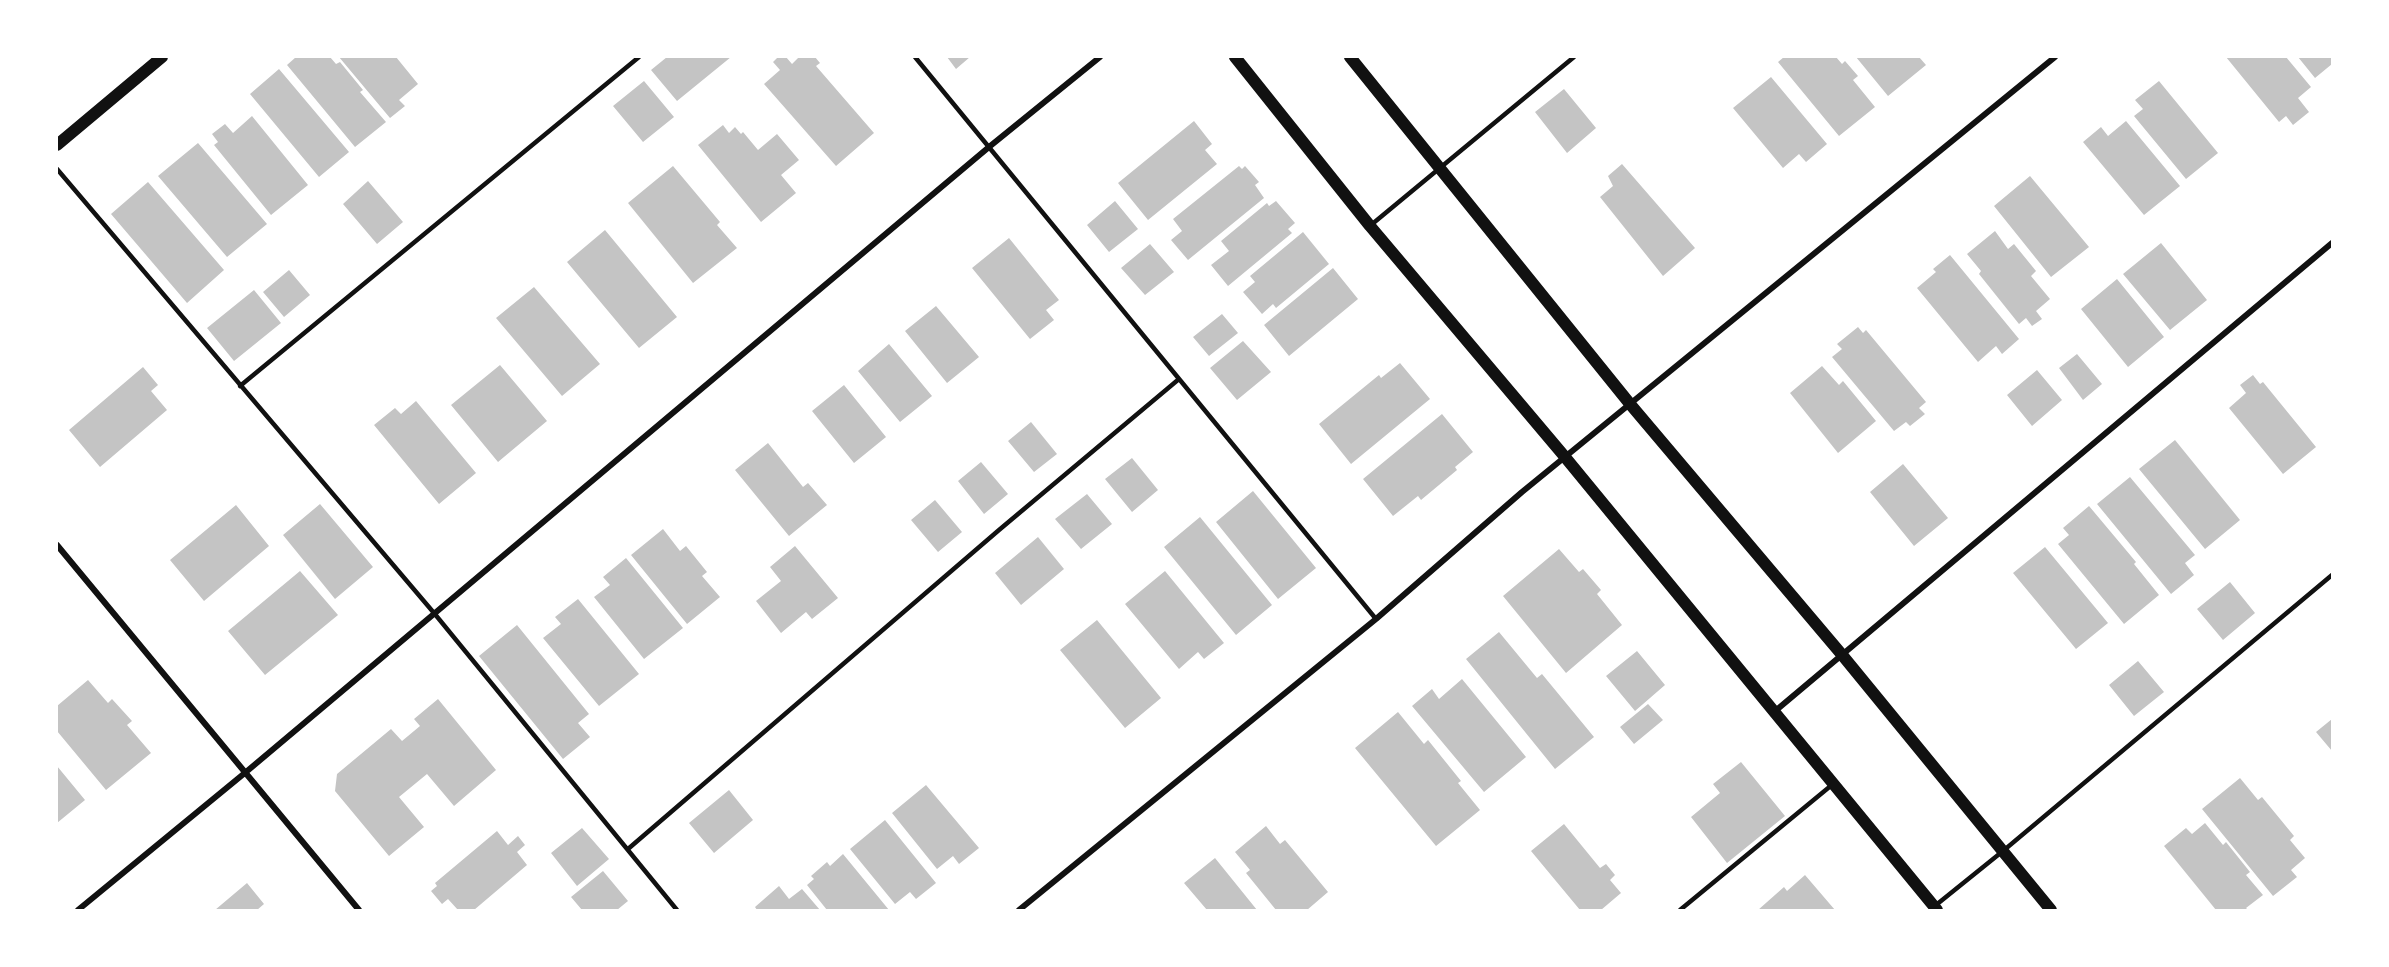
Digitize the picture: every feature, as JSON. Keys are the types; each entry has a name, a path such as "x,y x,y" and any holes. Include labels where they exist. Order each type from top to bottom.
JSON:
{"main road":[{"path":"57,145 162,57"},
{"path":"1235,57 1370,226 1565,457 1935,909"},
{"path":"1350,57 1630,404 1843,656 2051,910"}],"street":[{"path":"78,910 246,772 989,147 1100,57"},
{"path":"1019,910 1376,619 1565,457 2055,57"},
{"path":"1774,712 2332,243"},
{"path":"57,545 359,910"}],"lane":[{"path":"240,386 639,57"},
{"path":"915,57 1376,619"},
{"path":"1370,226 1574,57"},
{"path":"57,169 434,614 677,910"},
{"path":"628,849 990,538 1179,380"},
{"path":"1935,909 2332,575"},
{"path":"1680,910 1833,784"}],"building":[{"path":"296,57 330,57 336,64 340,62 363,90 360,92 386,122 355,147 287,65"},
{"path":"339,57 396,57 418,84 399,100 405,106 390,118"},
{"path":"667,57 731,57 677,101 651,70"},
{"path":"778,57 786,57 792,64 799,57 815,57 820,63 816,66 874,133 836,166 764,84 780,70 773,62"},
{"path":"947,57 970,57 956,69"},
{"path":"1784,57 1836,57 1842,64 1845,61 1858,76 1853,80 1875,107 1839,136 1778,62"},
{"path":"1856,57 1919,57 1926,65 1888,96"},
{"path":"2226,57 2286,57 2311,87 2298,98 2309,112 2293,125 2286,116 2279,122"},
{"path":"2298,57 2332,57 2332,64 2315,78"},
{"path":"279,69 349,152 319,177 250,94"},
{"path":"1771,77 1827,144 1806,162 1799,154 1783,168 1733,108"},
{"path":"644,81 674,117 643,142 613,106"},
{"path":"2159,81 2218,153 2186,179 2134,116 2143,109 2135,100"},
{"path":"1564,89 1596,128 1567,153 1535,112"},
{"path":"252,116 308,185 271,215 214,145 218,142 212,134 225,124 233,133"},
{"path":"1194,121 1212,144 1205,150 1217,164 1148,220 1118,183"},
{"path":"2126,121 2180,186 2144,215 2083,142 2101,127 2108,136"},
{"path":"723,125 729,133 735,127 741,134 743,132 758,150 777,134 799,160 781,175 796,193 761,222 698,145"},
{"path":"198,143 267,224 227,257 158,176"},
{"path":"1622,164 1695,248 1663,276 1600,197 1613,186 1608,176"},
{"path":"673,166 720,222 717,225 737,248 693,283 628,203"},
{"path":"1239,166 1242,169 1245,166 1259,182 1255,185 1264,198 1188,260 1171,240 1182,231 1173,219"},
{"path":"2030,176 2089,247 2051,277 1994,206"},
{"path":"368,181 403,222 377,244 343,204"},
{"path":"148,182 224,270 187,303 111,214"},
{"path":"1115,201 1138,229 1109,252 1087,225"},
{"path":"1276,201 1295,223 1288,229 1292,233 1228,286 1211,265 1229,251 1221,241 1267,203 1269,206"},
{"path":"605,230 677,317 639,348 567,262"},
{"path":"1995,231 2008,249 2014,244 2036,271 2031,276 2050,299 2036,311 2042,319 2032,326 2026,318 2019,324 1979,274 1981,271 1967,254"},
{"path":"1303,232 1329,264 1276,308 1273,304 1262,314 1243,292 1255,282 1250,276"},
{"path":"1009,238 1059,300 1046,310 1054,320 1030,339 972,268"},
{"path":"2161,243 2207,300 2170,330 2123,274"},
{"path":"1150,244 1174,272 1145,295 1121,268"},
{"path":"1950,255 2019,339 2002,354 1996,346 1978,362 1917,288 1936,272 1933,269"},
{"path":"1333,268 1358,299 1289,356 1264,325"},
{"path":"289,270 310,295 284,317 263,292"},
{"path":"2117,279 2164,337 2128,367 2081,309"},
{"path":"534,287 600,364 562,396 496,318"},
{"path":"254,290 281,323 234,361 207,328"},
{"path":"936,306 979,357 947,383 905,331"},
{"path":"1222,314 1238,333 1209,356 1193,337"},
{"path":"1858,327 1863,333 1866,330 1926,402 1919,408 1925,414 1910,426 1906,422 1894,431 1832,357 1842,349 1837,344"},
{"path":"1243,341 1271,372 1237,400 1210,368"},
{"path":"889,344 932,396 900,422 858,371"},
{"path":"2077,354 2102,384 2083,400 2059,368"},
{"path":"1400,363 1430,399 1351,464 1319,424 1379,375 1381,378"},
{"path":"500,365 547,421 498,462 451,405"},
{"path":"1822,366 1839,385 1843,381 1876,421 1838,453 1790,393"},
{"path":"143,367 158,385 151,391 167,410 100,467 69,430"},
{"path":"2037,370 2062,400 2032,426 2007,395"},
{"path":"2253,375 2260,384 2263,382 2316,447 2283,474 2229,408 2246,393 2240,385"},
{"path":"844,385 886,437 854,463 812,411"},
{"path":"416,401 476,473 439,504 374,425 395,408 401,414"},
{"path":"1442,414 1473,452 1455,467 1457,470 1421,500 1418,496 1393,516 1363,479"},
{"path":"1031,422 1057,454 1034,472 1008,441"},
{"path":"2175,440 2240,520 2205,549 2139,469"},
{"path":"768,443 803,487 808,483 827,505 789,536 735,470"},
{"path":"1132,458 1158,490 1132,512 1105,479"},
{"path":"981,462 1008,494 984,514 958,481"},
{"path":"1903,464 1948,518 1914,546 1870,492"},
{"path":"2130,477 2195,555 2185,563 2194,575 2171,594 2097,504"},
{"path":"1253,491 1316,568 1278,599 1216,522"},
{"path":"1087,494 1112,524 1081,549 1055,519"},
{"path":"935,500 962,532 938,552 911,520"},
{"path":"320,504 373,567 335,599 283,535"},
{"path":"236,505 269,546 204,601 170,560"},
{"path":"2089,506 2136,562 2134,564 2159,595 2124,624 2058,544 2069,535 2063,528"},
{"path":"1200,517 1272,605 1236,635 1164,547"},
{"path":"663,529 680,551 686,546 707,572 702,576 720,597 687,624 631,555"},
{"path":"1038,537 1064,569 1021,605 995,573"},
{"path":"795,546 838,598 812,619 806,612 781,633 756,601 781,581 770,567"},
{"path":"2045,547 2108,623 2076,649 2013,573"},
{"path":"1559,549 1579,572 1583,569 1601,590 1597,594 1622,625 1566,673 1503,596"},
{"path":"626,558 683,628 644,659 594,597 610,585 603,577"},
{"path":"300,571 338,615 265,675 228,631"},
{"path":"1165,571 1224,643 1204,659 1198,652 1179,669 1125,604"},
{"path":"2230,582 2255,613 2223,640 2197,609"},
{"path":"578,599 639,674 599,706 543,638 561,624 555,617"},
{"path":"1097,620 1161,698 1125,728 1060,650"},
{"path":"517,625 589,714 578,723 590,737 563,759 479,656"},
{"path":"1499,632 1537,678 1542,674 1594,737 1555,769 1466,659"},
{"path":"1637,651 1665,685 1635,711 1606,676"},
{"path":"2138,661 2164,692 2134,716 2109,685"},
{"path":"1462,679 1526,757 1484,792 1412,706 1432,689 1439,699"},
{"path":"88,680 108,703 112,699 132,721 127,725 151,753 106,790 57,731 57,706"},
{"path":"438,699 496,770 454,806 427,774 399,797 424,827 389,856 335,791 337,774 391,729 402,741 420,726 414,719"},
{"path":"1648,704 1663,720 1634,744 1620,727"},
{"path":"1398,712 1424,744 1428,740 1461,781 1458,783 1480,810 1436,846 1355,748"},
{"path":"2332,719 2332,751 2316,732"},
{"path":"1741,762 1785,816 1727,863 1691,817 1720,793 1713,784"},
{"path":"57,766 85,800 57,823"},
{"path":"2240,778 2258,800 2262,797 2294,836 2290,840 2305,858 2291,870 2297,877 2273,896 2202,809"},
{"path":"926,785 979,848 959,864 953,856 937,869 892,813"},
{"path":"729,790 753,820 714,853 689,823"},
{"path":"885,820 936,883 916,899 910,892 895,904 850,849"},
{"path":"2205,823 2223,845 2226,842 2250,872 2246,875 2263,895 2246,908 2248,910 2216,910 2164,846 2186,828 2192,834"},
{"path":"1564,824 1600,868 1606,864 1615,875 1610,880 1621,893 1601,910 1580,910 1531,851"},
{"path":"1266,826 1280,844 1285,840 1328,892 1307,910 1276,910 1246,873 1250,870 1235,852"},
{"path":"582,828 609,859 577,886 551,853"},
{"path":"497,831 508,845 518,836 525,845 517,852 527,865 474,910 458,910 448,899 442,904 431,891 437,886 435,883"},
{"path":"843,854 889,910 827,910 807,885 814,879 811,876 827,862 830,866"},
{"path":"1215,858 1257,910 1207,910 1184,883"},
{"path":"603,871 628,901 617,910 582,910 571,897"},
{"path":"1805,875 1835,910 1758,910 1784,887 1787,891"},
{"path":"247,883 264,904 257,910 215,910"},
{"path":"779,886 789,899 802,889 820,910 757,910 755,907"}]}
